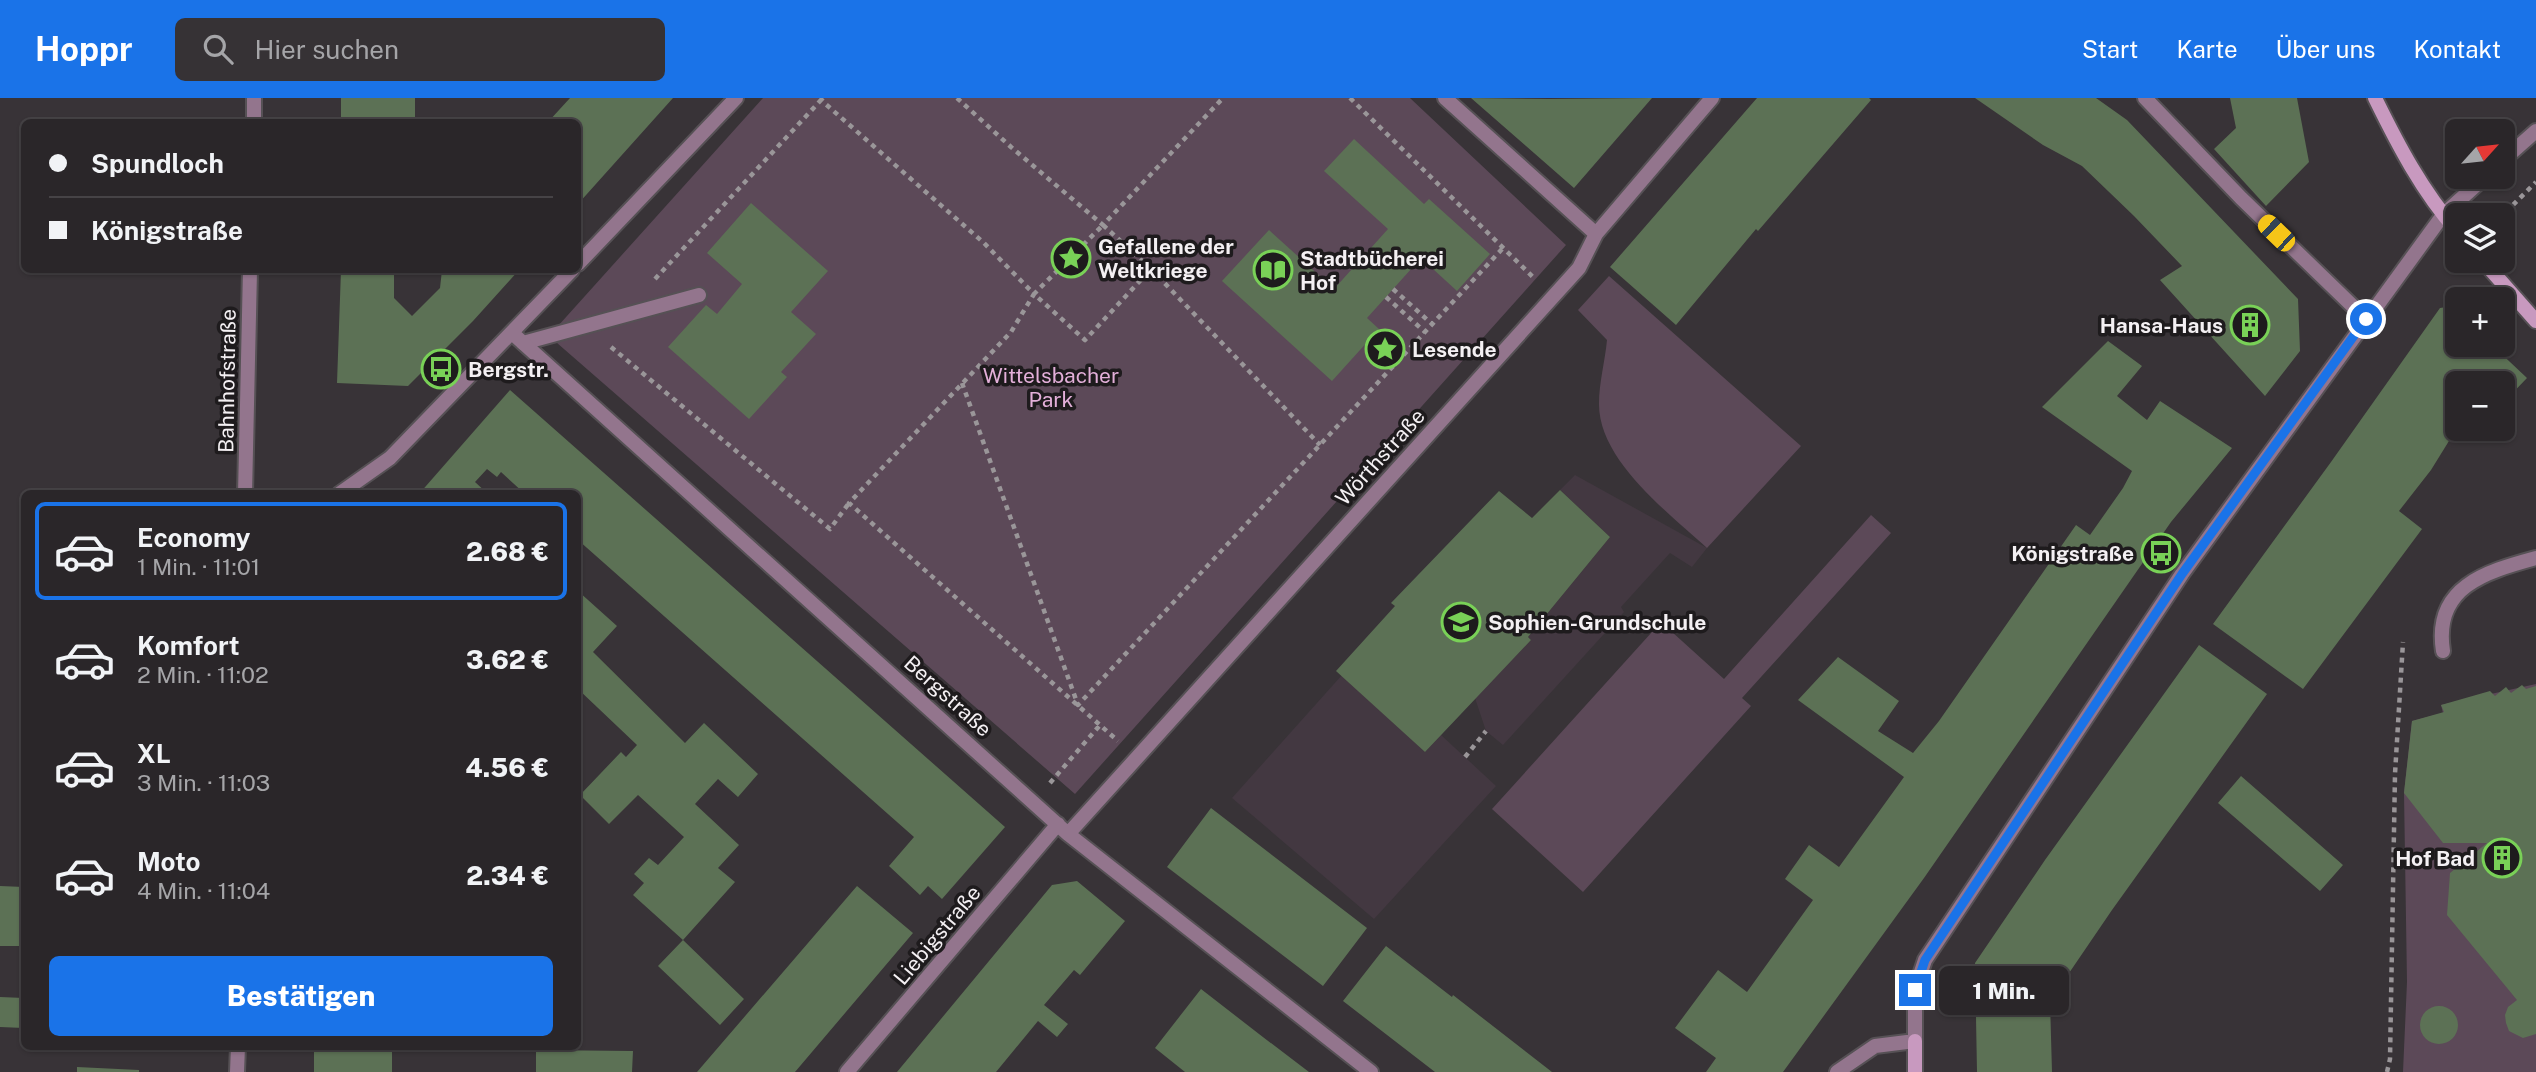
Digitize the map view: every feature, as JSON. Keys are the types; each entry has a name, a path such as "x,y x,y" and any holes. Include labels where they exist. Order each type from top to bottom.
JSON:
{"main road":[{"path":"2375,98 2400,149 2445,217"},
{"path":"2494,273 2536,321"},
{"path":"1915,1041 1915,1072"}],"street":[{"path":"254,98 254,119"},
{"path":"581,261 736,98"},
{"path":"1445,98 1596,234"},
{"name":"Wörthstraße","path":"1063,829 1137,759 1579,268 1596,234 1712,98"},
{"path":"2145,98 2241,198 2366,319"},
{"path":"2515,150 2536,131"},
{"path":"1837,1072 1875,1046 1915,1041 1915,990 1925,960 2182,574 2443,215 2472,189"},
{"name":"Bahnhofstraße","path":"245,490 250,273"},
{"path":"345,490 390,458 518,338 570,273"},
{"path":"518,338 620,317 699,295"},
{"name":"Bergstraße","path":"518,338 1063,829 1371,1072"},
{"path":"2443,651 2440,632 2450,599 2469,584 2492,572 2536,558"},
{"name":"Liebigstraße","path":"848,1072 1063,829"},
{"path":"237,1072 238,1050"}],"path":[{"path":"957,98 1151,270 1320,445"},
{"path":"1151,270 1085,340 1034,294 984,243 822,99 601,339 830,529 849,503 1011,332 1034,294 1223,98"},
{"path":"1350,98 1553,296"},
{"path":"1078,705 1503,248"},
{"path":"1393,289 1432,324"},
{"path":"1385,297 1425,332"},
{"path":"962,383 1078,705"},
{"path":"849,503 1137,759"},
{"path":"2387,1072 2390,1059 2395,774 2403,642"},
{"path":"1034,802 1100,725"},
{"path":"1465,757 1486,731"}],"shaded area":[{"path":"1575,475 1707,548 1692,567 1670,553 1621,607 1624,612 1503,745 1486,731 1475,698 1531,640 1528,637 1610,537 1560,490"},
{"path":"1342,675 1425,752 1441,735 1496,786 1374,919 1232,798"}],"green space":[{"name":"Wittelsbacher Park","path":"763,98 1410,98 1566,245 1075,794 549,336"},
{"path":"1609,276 1801,446 1707,548 1639,484 1611,446 1602,425 1599,396 1607,340 1578,310"},
{"path":"1871,515 1891,533 1742,698 1751,706 1583,892 1492,809 1661,622 1724,679"},
{"path":"2536,684 2536,1072 2403,1072 2407,982 2404,793 2412,721 2443,713 2441,705"}],"building":[{"path":"341,98 415,98 415,119 341,119"},
{"path":"570,98 673,98 581,201 581,119 551,119"},
{"path":"1471,98 1549,99 1652,98 1574,188"},
{"path":"1757,98 1871,100 1758,231 1756,229 1676,325 1610,267"},
{"path":"1975,98 2096,98 2127,120 2298,299 2300,351 2265,396 2160,280 2182,266 2134,216 2082,166 2043,145"},
{"path":"2230,98 2297,98 2309,162 2266,206 2214,149 2236,128"},
{"name":"Stadtbücherei Hof","path":"1354,139 1424,204 1429,199 1490,254 1457,291 1421,258 1367,318 1379,329 1332,381 1222,281 1269,230 1334,289 1388,229 1324,171"},
{"path":"751,203 828,271 791,312 816,334 781,372 787,377 749,419 668,347 706,305 717,314 742,284 707,253"},
{"path":"341,273 394,273 394,298 412,316 440,288 442,273 516,273 408,386 337,383"},
{"path":"2445,307 2445,357 2505,357 2527,378 2515,390 2515,371 2445,371 2445,441 2449,441 2431,470 2399,511 2422,529 2303,689 2213,624 2440,308"},
{"path":"2108,341 2142,366 2117,396 2147,420 2160,401 2232,448 2171,522 1924,878 1783,1072 1706,1072 1716,1058 1675,1028 1718,970 1747,992 1813,900 1785,879 1809,845 1839,867 1904,777 1798,700 1838,657 1899,701 1878,731 1913,753 1939,721 2076,525 2090,535 2132,471 2042,407"},
{"path":"510,390 1005,827 942,899 928,886 920,895 889,866 914,837 581,543 581,490 521,490 501,472 497,477 487,469 475,482 484,490 422,490"},
{"name":"Sophien-Grundschule","path":"1560,490 1610,537 1528,637 1531,640 1425,752 1336,671 1395,606 1391,603 1499,491 1532,518"},
{"path":"581,594 617,626 593,652 685,743 704,723 758,774 738,797 718,779 695,804 739,845 718,868 735,882 683,940 633,895 644,883 634,874 649,858 658,865 684,837 638,795 609,824 581,796 621,752 626,757 637,745 581,692"},
{"path":"2199,645 2267,694 2050,1001 2052,1072 1977,1072 1975,963"},
{"name":"Hof Bad","path":"2522,685 2526,689 2536,686 2536,1034 2523,1038 2509,1031 2506,1023 2508,1007 2517,1000 2447,915 2450,873 2487,843 2443,843 2404,793 2412,721 2444,712 2441,705 2490,691 2495,696 2506,687 2511,693"},
{"path":"2241,776 2343,865 2320,891 2218,803"},
{"path":"1211,808 1367,928 1323,986 1167,867"},
{"path":"1077,881 1125,921 1080,975 1074,970 1044,1005 1068,1024 1057,1037 1038,1021 996,1072 897,1072 1052,885"},
{"path":"0,886 21,887 21,946 0,946"},
{"path":"857,886 913,933 795,1072 697,1072"},
{"path":"683,940 744,999 720,1025 658,966"},
{"path":"1386,946 1552,1072 1435,1072 1343,1001"},
{"path":"1201,989 1309,1072 1185,1072 1155,1048"},
{"path":"0,997 21,998 21,1028 0,1027"},
{"path":"2439,1006 2453,1011 2458,1025 2453,1039 2439,1044 2425,1039 2420,1025 2425,1011"},
{"path":"314,1050 392,1050 392,1072 314,1072"},
{"path":"536,1050 633,1051 632,1072 536,1072"},
{"path":"77,1067 139,1070 139,1072 77,1072"}],"place":[{"name":"Gefallene der Weltkriege","path":"1071,258"},
{"name":"Stadtbücherei Hof","path":"1273,270"},
{"name":"Hansa-Haus","path":"2250,325"},
{"name":"Lesende","path":"1385,349"},
{"name":"Bergstr.","path":"441,369"},
{"name":"Königstraße","path":"2161,553"},
{"name":"Sophien-Grundschule","path":"1461,622"},
{"name":"Hof Bad","path":"2502,858"}],"route":[{"path":"1915,990 1925,960 2182,574 2366,319"}]}
